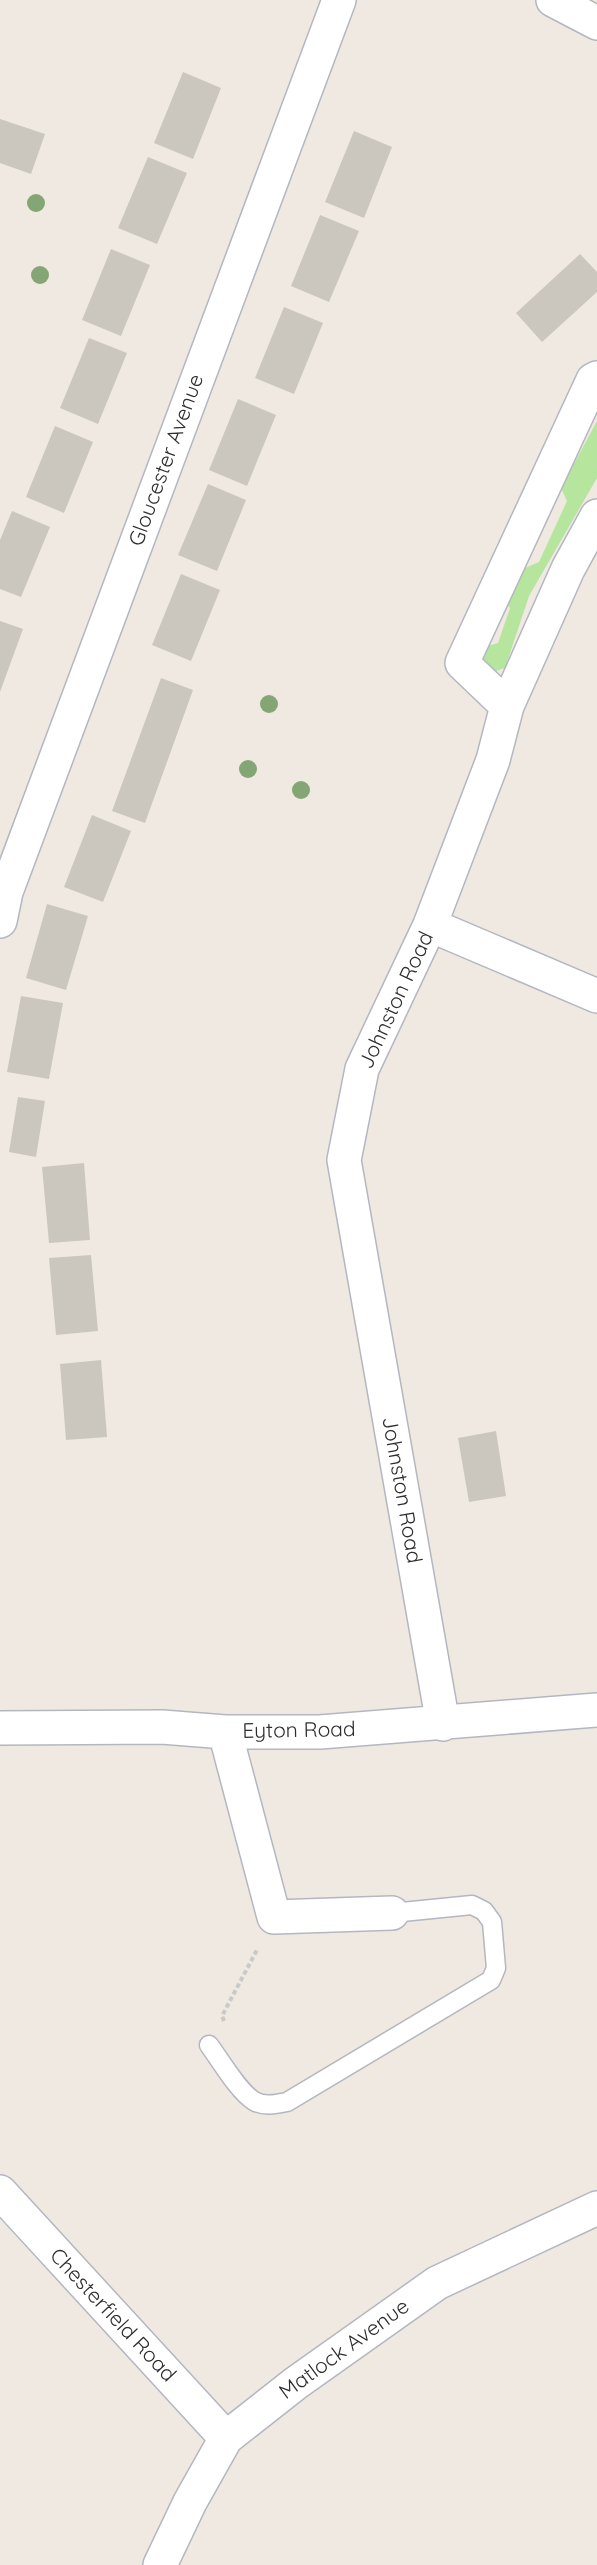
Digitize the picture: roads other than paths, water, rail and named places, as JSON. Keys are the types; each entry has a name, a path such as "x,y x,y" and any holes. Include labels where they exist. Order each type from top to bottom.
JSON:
{"street":[{"name":"Gloucester Avenue","path":"0,921 6,892 339,0"},
{"path":"553,0 593,14"},
{"path":"507,706 462,663 593,380 597,378"},
{"name":"Johnston Road","path":"443,1724 344,1160 362,1069 430,925 493,760 507,706 568,569 597,516"},
{"path":"430,925 597,996"},
{"name":"Eyton Road","path":"0,1728 162,1727 225,1732 320,1732 597,1710"},
{"path":"225,1732 274,1917 392,1913"},
{"name":"Chesterfield Road","path":"0,2192 226,2438"},
{"name":"Matlock Avenue","path":"160,2565 190,2502 226,2438 296,2383 437,2283 597,2208"}],"lane":[{"path":"209,2045 243,2091 255,2102 271,2105 287,2102 491,1980 496,1968 492,1922 484,1911 472,1905 392,1913"}]}
